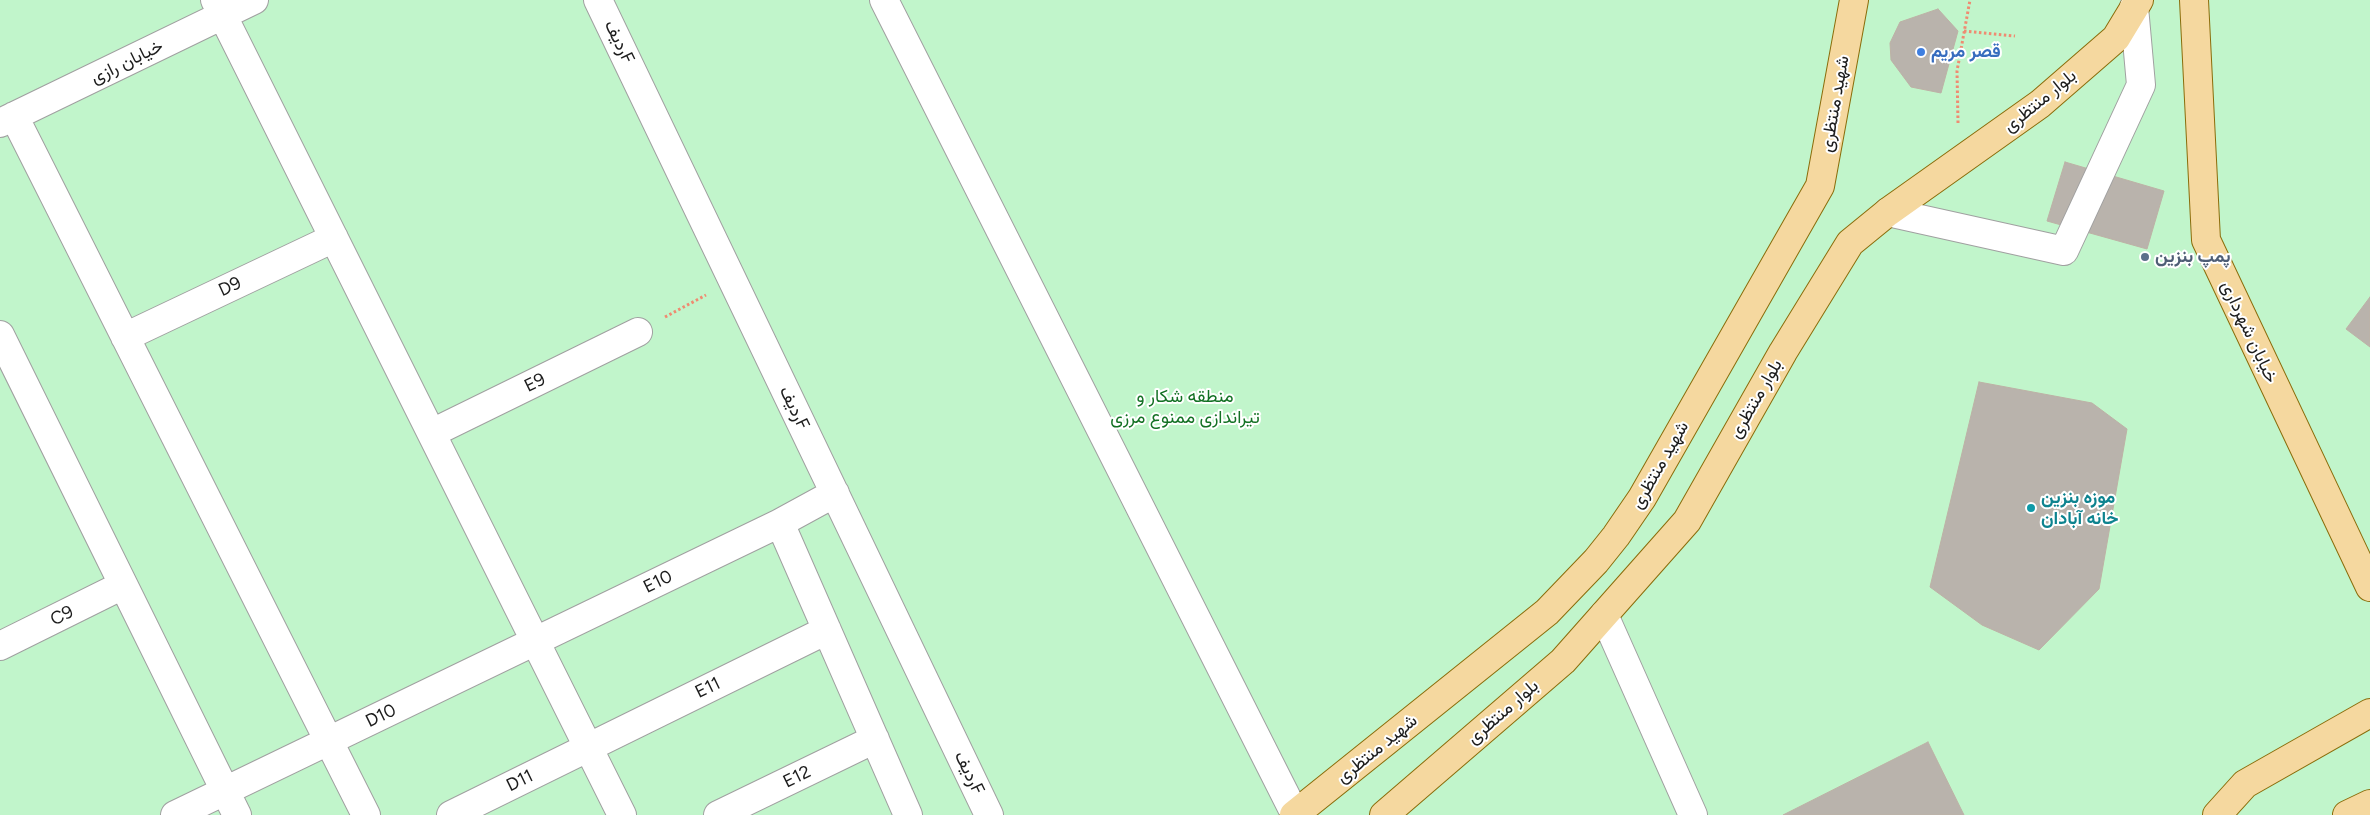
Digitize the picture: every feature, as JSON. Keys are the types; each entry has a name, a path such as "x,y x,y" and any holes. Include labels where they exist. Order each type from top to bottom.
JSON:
{"main road":[{"name":"شهید منتظری","path":"1295,815 1547,612 1596,561 1616,536 1642,498 1820,186 1854,0"},
{"name":"خیابان شهرداری","path":"2194,0 2206,240 2370,587"},
{"name":"بلوار منتظری","path":"1384,815 1563,661 1687,521 1783,352 1850,243 1888,212 2040,104 2116,38 2136,4"},
{"path":"2217,815 2245,784 2370,713"},
{"path":"2347,815 2370,804"}],"street":[{"name":"خیابان رازی","path":"7,120 219,8 254,0"},
{"name":"ردیفF","path":"598,0 989,815"},
{"path":"884,0 1295,815"},
{"path":"1888,212 2064,251 2141,85 2136,4"},
{"path":"219,8 622,815"},
{"path":"7,120 126,337 366,815"},
{"name":"D9","path":"126,337 334,238"},
{"name":"E9","path":"432,433 638,332"},
{"path":"0,335 237,815"},
{"name":"E10","path":"535,641 780,523 835,493"},
{"path":"780,523 908,815"},
{"name":"C9","path":"0,646 123,585"},
{"path":"1604,615 1693,815"},
{"name":"E11","path":"588,747 827,630"},
{"name":"D10","path":"175,815 535,641"},
{"name":"E12","path":"718,815 875,739"},
{"name":"D11","path":"451,815 588,747"}],"path":[{"path":"1959,163 1957,71 1970,0"},
{"path":"1964,31 2015,36"},
{"path":"638,332 733,280"}],"green space":[{"name":"منطقه شکار و تیراندازی ممنوع مرزی","path":"0,0 2370,0 2370,815 0,815"}],"building":[{"name":"قصر مریم","path":"1938,9 1958,31 1941,93 1911,87 1891,60 1890,43 1900,22"},
{"path":"2065,162 2164,191 2147,249 2047,221"},
{"path":"2370,297 2370,347 2346,329"},
{"name":"موزه بنزین خانه آبادان","path":"1979,382 2092,403 2127,429 2099,589 2039,650 1982,625 1930,587"},
{"path":"1928,742 1964,815 1783,815"}],"place":[{"name":"قصر مریم","path":"1921,52"},
{"name":"پمپ بنزین","path":"2145,257"},
{"name":"موزه بنزین خانه آبادان","path":"2031,508"}]}
